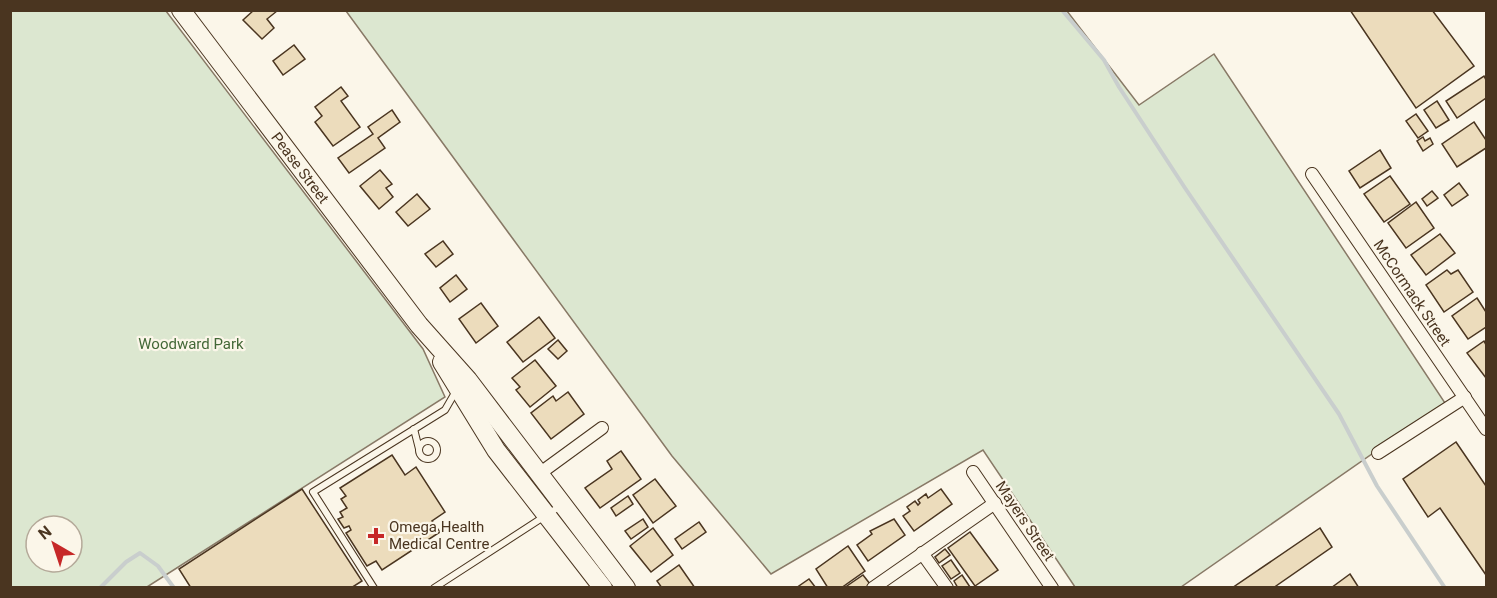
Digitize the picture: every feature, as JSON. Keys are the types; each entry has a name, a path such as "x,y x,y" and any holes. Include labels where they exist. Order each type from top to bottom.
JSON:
{"street":[{"name":"Pease Street","path":"181,10 420,325 468,380 626,588"},
{"name":"McCormack Street","path":"1312,174 1486,429"},
{"name":"Pease Street","path":"420,325 496,450 603,588"},
{"path":"1378,453 1465,397"},
{"path":"539,474 602,428"},
{"name":"Mayers Street","path":"973,472 1052,588"},
{"path":"873,588 995,503"},
{"path":"922,553 947,588"}],"lane":[{"path":"374,588 313,492 445,410 457,388"},
{"path":"414,429 419,449"},
{"path":"434,588 563,504"}],"green space":[{"name":"Woodward Park","path":"10,11 166,11 423,349 445,397 147,587 11,587"},
{"path":"346,11 1067,11 1139,105 1214,54 1445,403 1181,587 1075,587 983,450 771,574 672,456"}],"building":[{"path":"254,10 277,11 267,19 274,28 262,39 243,20"},
{"path":"1350,10 1432,10 1474,66 1416,108"},
{"path":"294,45 305,59 283,75 273,61"},
{"path":"1484,76 1486,98 1457,118 1446,101"},
{"path":"341,87 348,96 341,101 360,127 333,146 315,122 322,116 315,107"},
{"path":"1437,101 1449,120 1436,128 1424,110"},
{"path":"392,110 400,122 378,138 385,148 349,173 338,158 373,134 368,127"},
{"path":"1416,114 1428,131 1418,138 1406,121"},
{"path":"1474,122 1486,140 1486,148 1457,167 1442,144"},
{"path":"1423,137 1425,141 1430,138 1433,144 1423,151 1417,141"},
{"path":"1380,150 1391,168 1360,188 1349,171"},
{"path":"380,170 392,184 386,188 393,197 379,209 360,186"},
{"path":"1390,176 1410,204 1384,222 1364,194"},
{"path":"1459,183 1468,195 1452,206 1444,195"},
{"path":"1432,191 1438,198 1427,206 1422,199"},
{"path":"417,194 430,209 408,226 396,212"},
{"path":"1416,202 1434,228 1406,248 1388,223"},
{"path":"1440,234 1455,253 1426,275 1411,255"},
{"path":"443,241 453,254 436,267 425,254"},
{"path":"1447,270 1451,274 1458,270 1473,292 1444,312 1426,285"},
{"path":"456,275 467,289 450,302 440,288"},
{"path":"1477,298 1486,312 1486,327 1468,339 1452,316"},
{"path":"481,303 498,326 476,343 459,319"},
{"path":"539,317 555,338 523,362 507,342"},
{"path":"558,340 567,351 558,359 548,349"},
{"path":"1484,341 1486,345 1486,378 1467,353"},
{"path":"535,360 556,386 530,407 516,390 520,387 512,378"},
{"path":"568,392 584,414 551,439 531,413 553,396 556,401"},
{"path":"1456,442 1486,486 1486,575 1440,508 1428,517 1403,479"},
{"path":"621,451 641,479 600,508 585,488 612,469 607,461"},
{"path":"392,455 405,475 416,467 445,512 432,521 440,532 382,570 376,561 367,566 346,533 351,530 349,526 344,528 338,519 343,517 340,512 347,508 341,499 346,496 340,488"},
{"path":"655,479 676,506 653,523 633,495"},
{"path":"302,489 362,581 351,588 191,588 179,569"},
{"path":"941,489 952,504 914,531 903,516 910,511 907,507 915,501 918,505 920,503 918,500 926,494 928,498"},
{"path":"628,496 633,504 616,516 611,508"},
{"path":"643,519 648,527 631,539 625,531"},
{"path":"894,519 905,535 868,561 857,545 872,534 870,531"},
{"path":"699,522 706,532 682,549 675,539"},
{"path":"653,528 673,555 651,572 630,546"},
{"path":"1320,528 1332,547 1273,588 1232,588"},
{"path":"970,532 998,570 975,586 948,548"},
{"path":"848,546 865,571 841,588 828,588 816,569"},
{"path":"945,549 950,555 939,563 935,557"},
{"path":"951,560 960,573 951,579 942,566"},
{"path":"679,565 695,588 662,588 657,581"},
{"path":"1350,574 1359,588 1331,588"},
{"path":"863,575 870,584 865,588 844,588"},
{"path":"962,575 970,588 958,588 954,581"},
{"path":"809,579 816,588 796,588"}],"waterway":[{"path":"1062,10 1104,60 1185,188 1339,414 1377,486 1445,588"},
{"path":"100,588 126,562 140,553 158,566 174,588"}],"place":[{"name":"Omega Health Medical Centre","path":"376,536"}]}
